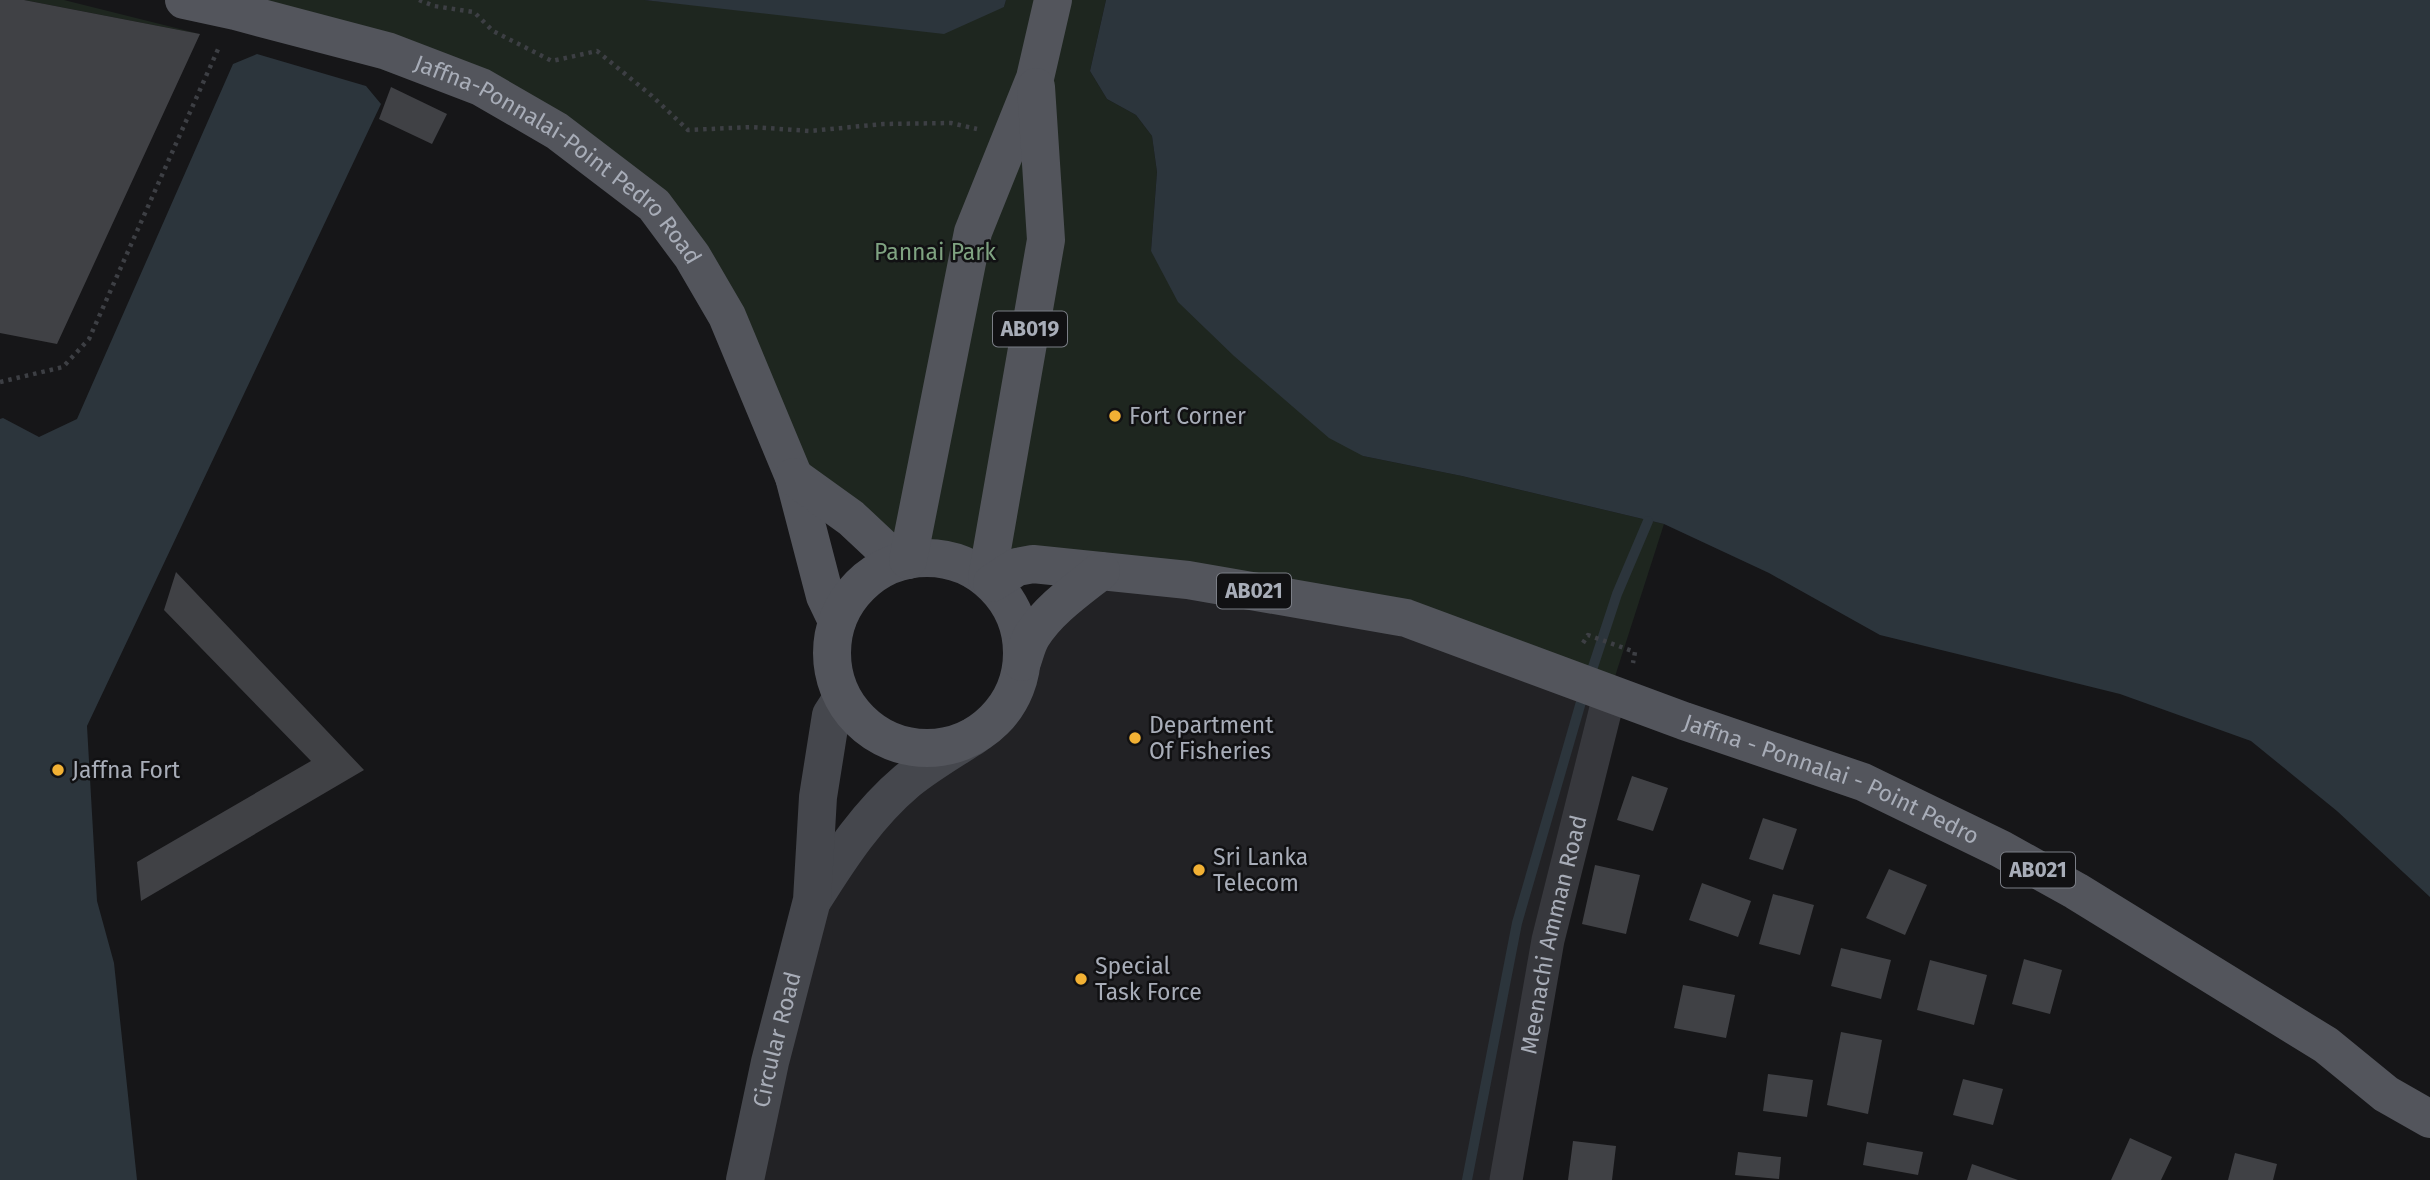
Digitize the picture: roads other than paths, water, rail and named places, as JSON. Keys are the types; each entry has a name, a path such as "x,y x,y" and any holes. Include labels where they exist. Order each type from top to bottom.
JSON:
{"main road":[{"name":"Jaffna-Ponnalai-Point Pedro Road","path":"184,0 234,10 387,51 481,87 557,131 654,205 692,256 727,316 794,477 825,596 837,621"},
{"name":"AB019","path":"903,561 973,232 1035,78 1053,0"},
{"name":"AB019","path":"989,580 1046,240 1035,78"},
{"path":"794,477 903,561"},
{"name":"Circular Road","path":"812,900 851,840 882,804 910,779 974,736 991,724 1015,691 1022,662 1020,633 1010,606 989,580 957,562 937,558 903,561 878,571 860,584 846,601 837,621 831,647 833,673 842,698 857,719 876,734 900,745 925,748 951,745 974,736"},
{"name":"AB021","path":"989,580 1017,567 1033,565 1101,571 1188,580 1406,618 1594,686"},
{"path":"1022,662 1039,627 1069,596 1101,571"},
{"name":"Jaffna - Ponnalai - Point Pedro","path":"1594,686 1684,721 1863,782 2001,849 2076,891 2326,1045 2386,1094 2430,1119"},
{"name":"Circular Road","path":"745,1180 770,1062 812,900 818,797 831,715 842,698"}],"street":[{"name":"Meenachi Amman Road","path":"1506,1180 1594,686"}],"waterway":[{"path":"1591,673 1617,594 1648,521"},
{"path":"1467,1180 1517,923 1581,702"}],"place":[{"name":"Fort Corner","path":"1115,416"},
{"name":"Department Of Fisheries","path":"1135,738"},
{"name":"Jaffna Fort","path":"58,770"},
{"name":"Sri Lanka Telecom","path":"1199,870"},
{"name":"Special Task Force","path":"1081,979"}],"park label":[{"name":"Pannai Park","path":"935,252"}]}
